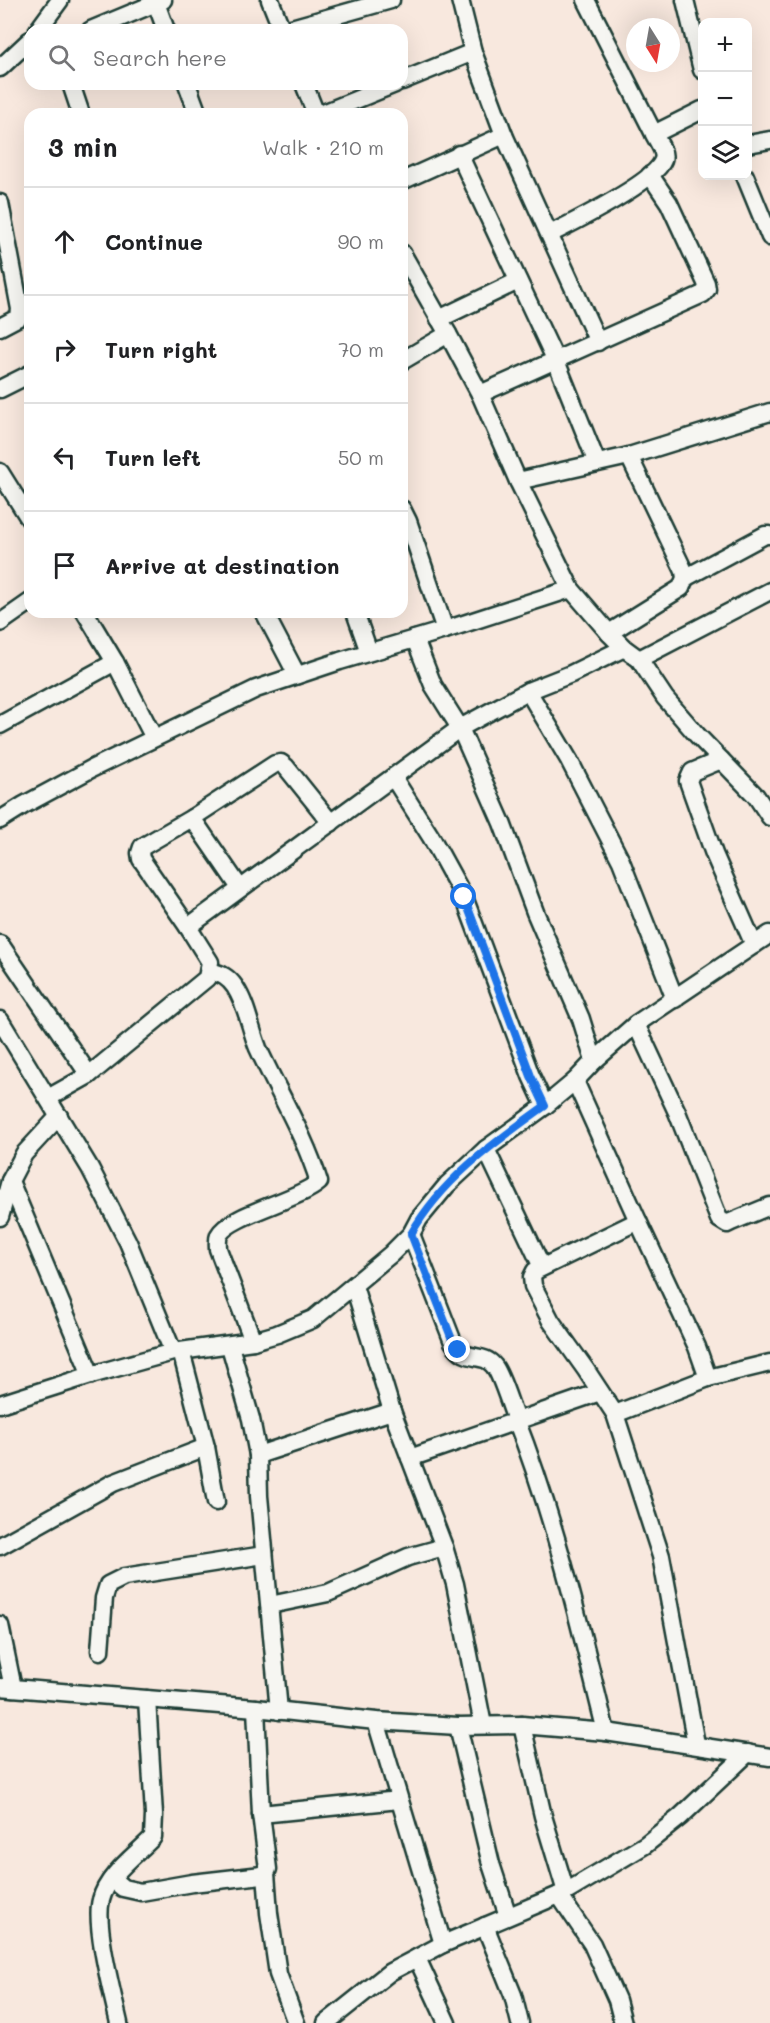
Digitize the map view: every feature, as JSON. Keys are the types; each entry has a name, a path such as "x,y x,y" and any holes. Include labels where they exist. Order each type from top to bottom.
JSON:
{"street":[{"path":"42,24 60,0"},
{"path":"270,0 280,24"},
{"path":"305,24 391,0"},
{"path":"460,0 473,52 504,135 598,342"},
{"path":"550,234 604,207 650,175 663,160 664,153 586,0"},
{"path":"685,0 698,54"},
{"path":"105,24 159,1 165,24"},
{"path":"0,68 24,47"},
{"path":"408,79 473,52"},
{"path":"73,90 79,108"},
{"path":"189,90 196,108"},
{"path":"306,90 314,108"},
{"path":"336,108 379,90"},
{"path":"654,134 698,112"},
{"path":"408,178 504,135"},
{"path":"752,143 770,140"},
{"path":"459,154 556,361 597,463"},
{"path":"480,394 703,294 707,289 669,203 650,175"},
{"path":"747,180 770,237"},
{"path":"0,202 20,309 19,317 0,327"},
{"path":"408,264 480,394 518,481 571,589 609,633 639,659 665,698 756,796 770,817"},
{"path":"440,319 518,281"},
{"path":"408,357 448,334"},
{"path":"0,389 24,377"},
{"path":"518,481 629,456 770,412"},
{"path":"609,633 681,588 685,578 684,571 629,456"},
{"path":"0,472 24,510"},
{"path":"408,521 445,630"},
{"path":"685,578 765,535 770,535"},
{"path":"0,820 24,805 154,738 256,689 571,589"},
{"path":"639,659 770,591"},
{"path":"0,623 24,606"},
{"path":"89,618 115,662 154,738"},
{"path":"267,618 297,675"},
{"path":"357,618 369,652"},
{"path":"415,639 433,685 460,729 502,823 535,912 580,1019 594,1061"},
{"path":"188,927 460,729 528,691 572,674 624,648"},
{"path":"0,725 115,662"},
{"path":"528,691 569,760 621,861 675,999"},
{"path":"722,760 692,772 688,781 714,854 754,945"},
{"path":"48,1098 89,1075 207,978 210,971 210,962 141,859 142,848 270,766 281,763 331,824"},
{"path":"393,777 431,837 464,897 531,1076 545,1106"},
{"path":"192,818 240,888"},
{"path":"0,1404 91,1375 177,1352 253,1341 278,1334 313,1319 391,1254 411,1234 419,1219 447,1185 486,1149 575,1081 636,1024 770,934"},
{"path":"0,944 89,1075"},
{"path":"210,971 225,975 243,1001 257,1045 319,1182 232,1223 220,1232 218,1249 253,1341"},
{"path":"0,1020 90,1168 128,1242 177,1352 206,1448 216,1502"},
{"path":"636,1024 677,1112 719,1220 727,1224 770,1206"},
{"path":"575,1081 698,1347 708,1378"},
{"path":"0,1217 10,1181 24,1154 59,1116"},
{"path":"486,1149 542,1267"},
{"path":"10,1181 91,1375"},
{"path":"638,1221 542,1267 535,1271 532,1277 533,1286 550,1321 615,1414 661,1556 696,1744"},
{"path":"411,1234 453,1342 465,1355 486,1360 495,1366 517,1422 540,1485 606,1732"},
{"path":"354,1286 392,1412 444,1547 455,1584 483,1725"},
{"path":"230,1346 251,1419 258,1455 259,1496 279,1711"},
{"path":"615,1414 708,1378 770,1363"},
{"path":"410,1458 600,1392"},
{"path":"258,1455 392,1412"},
{"path":"0,1546 113,1483 206,1448"},
{"path":"270,1605 328,1593 408,1557 444,1547"},
{"path":"100,1652 104,1598 108,1585 124,1578 264,1555"},
{"path":"0,1625 6,1687 256,1708 376,1721 522,1725 606,1732 770,1757"},
{"path":"119,2023 100,1926 100,1900 112,1879 153,1837 154,1815 147,1699"},
{"path":"256,1708 261,1814 268,1869 266,1873 268,1913 278,1974 296,2023"},
{"path":"376,1721 443,1944"},
{"path":"458,1725 491,1864 508,1916"},
{"path":"522,1725 562,1893 592,1944 617,2000 623,2023"},
{"path":"326,2023 390,1972 443,1944 562,1893 645,1845 680,1817 748,1753"},
{"path":"261,1814 399,1800"},
{"path":"112,1879 123,1888 141,1892 266,1873"},
{"path":"485,1926 513,1995 520,2023"},
{"path":"417,1958 447,2023"}],"route":[{"path":"458,1350 411,1234 419,1219 447,1185 486,1149 545,1106 531,1076 464,897"}]}
